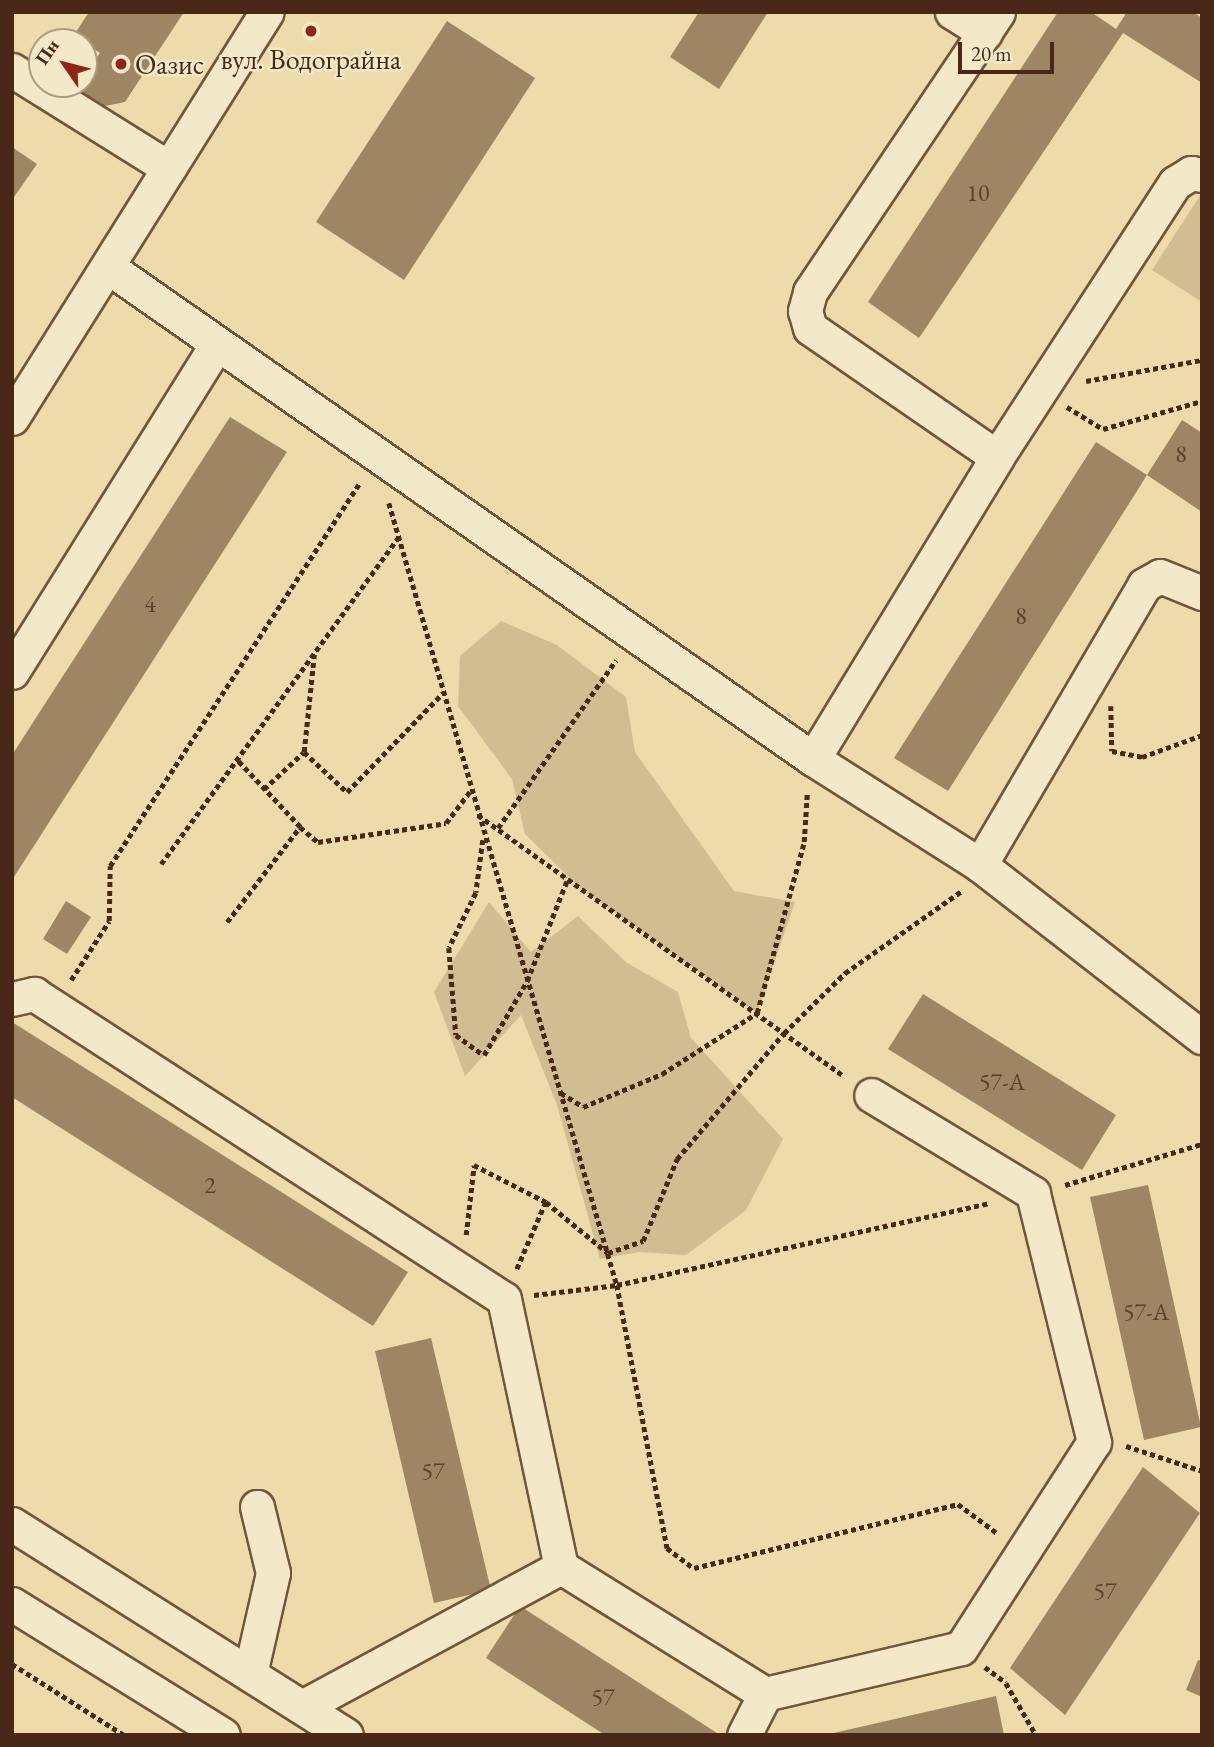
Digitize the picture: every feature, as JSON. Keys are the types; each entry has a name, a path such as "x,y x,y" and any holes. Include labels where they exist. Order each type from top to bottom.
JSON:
{"street":[{"path":"12,418 267,12"},
{"path":"952,12 992,23 810,292 805,311 810,328 997,457"},
{"path":"12,70 169,168"},
{"path":"813,760 997,457 1175,183 1191,173 1202,175"},
{"path":"108,267 376,458 813,760 980,865 1197,1023"},
{"path":"12,672 216,345"},
{"path":"980,865 1144,585 1160,576 1202,593"},
{"path":"12,999 34,994 504,1299 561,1567 765,1694 961,1648 1094,1442 1033,1193 871,1095"},
{"path":"250,1674 273,1573 257,1507"},
{"path":"12,1524 346,1735"},
{"path":"302,1707 561,1567"},
{"path":"12,1604 223,1735"},
{"path":"744,1735 765,1694"}],"path":[{"path":"1040,389 1202,360"},
{"path":"1040,389 1103,429 1202,401"},
{"path":"376,458 617,1285 667,1548 694,1569 958,1504 1023,1551"},
{"path":"54,1007 109,921 110,866 376,458"},
{"path":"161,864 398,538"},
{"path":"498,828 634,635"},
{"path":"264,789 304,752 314,654"},
{"path":"1088,680 1112,707 1112,751 1142,757 1202,735"},
{"path":"304,752 347,792 443,693"},
{"path":"237,760 300,827 318,842 446,823 471,790"},
{"path":"560,1093 583,1107 662,1074 757,1013 804,842 813,760"},
{"path":"478,814 871,1095"},
{"path":"227,922 300,827"},
{"path":"484,836 476,893 449,948 456,1035 484,1055 527,982 568,878"},
{"path":"608,1253 643,1241 677,1159 784,1033 845,973 962,891 980,865"},
{"path":"1083,1180 1202,1144"},
{"path":"461,1271 474,1165 547,1202 608,1253"},
{"path":"504,1299 617,1285 1033,1193"},
{"path":"504,1299 547,1202"},
{"path":"1094,1442 1150,1450 1202,1471"},
{"path":"961,1648 1006,1683 1036,1735"},
{"path":"12,1664 124,1735"}],"shaded area":[{"path":"1202,194 1202,302 1152,270"},
{"path":"501,621 557,645 626,697 635,752 734,891 795,902 757,1013 580,888 525,834 512,779 458,706 460,656"},
{"path":"489,902 531,952 578,916 627,963 678,992 691,1038 783,1139 746,1210 686,1255 639,1252 600,1259 557,1105 521,1015 465,1076 434,992"}],"building":[{"name":"Оазис","path":"89,12 184,12 125,102 95,108 81,98 98,98 98,28 79,28"},
{"path":"699,12 768,12 719,89 670,57"},
{"path":"1058,12 1091,12 1116,29 1127,12 1193,12 1202,18 1202,83 1123,33 919,338 868,302"},
{"path":"447,21 535,78 404,280 316,222"},
{"path":"12,147 37,164 12,200"},
{"path":"230,417 287,452 12,880 12,755"},
{"path":"1182,420 1202,433 1202,512 1147,475"},
{"path":"1096,442 1147,475 948,791 894,758"},
{"path":"66,901 91,917 67,954 43,939"},
{"path":"923,994 1116,1115 1082,1170 888,1049"},
{"path":"12,1022 408,1272 373,1326 12,1097"},
{"path":"1148,1185 1201,1427 1144,1440 1090,1197"},
{"path":"431,1338 491,1590 434,1603 375,1351"},
{"path":"1143,1467 1200,1513 1065,1715 1010,1668"},
{"path":"520,1606 720,1735 605,1735 486,1658"},
{"path":"1198,1660 1202,1661 1202,1697 1186,1690"},
{"path":"996,1696 1004,1735 829,1734"}],"place":[{"name":"вул. Водограйна","path":"311,31"},
{"name":"Оазис","path":"121,64"}]}
